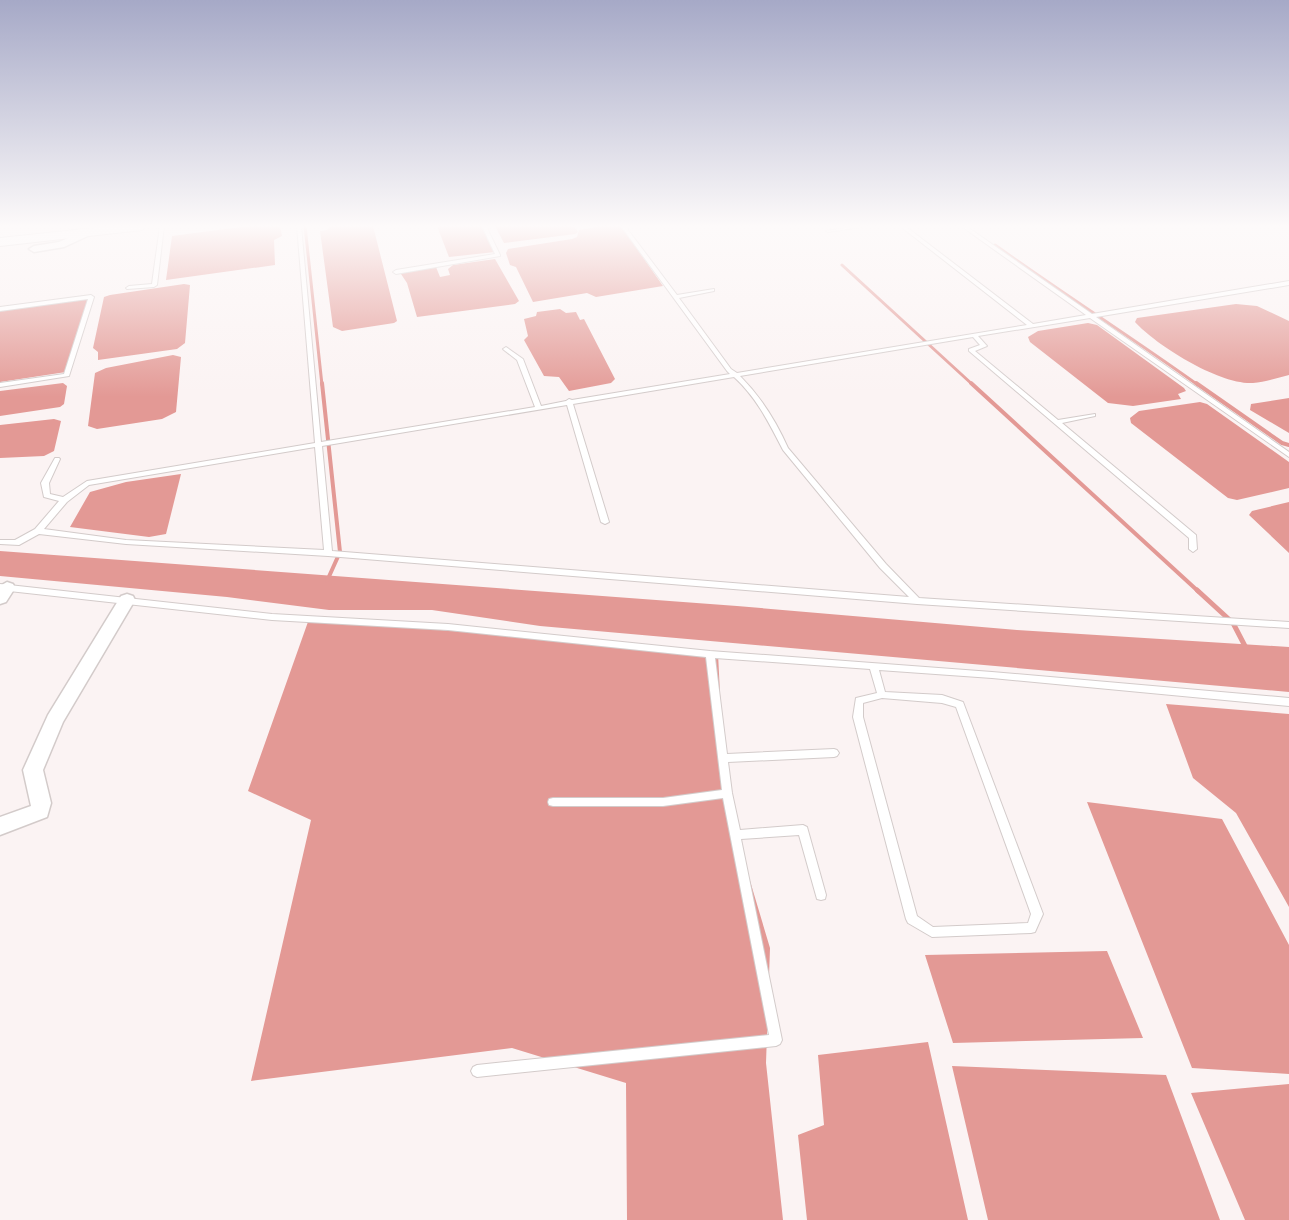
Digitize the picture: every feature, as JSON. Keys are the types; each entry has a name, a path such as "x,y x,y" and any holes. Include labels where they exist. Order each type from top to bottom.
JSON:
{"street":[{"path":"0,826 40,811 41,803 33,770 55,720 127,600"}],"lane":[{"path":"129,288 154,285 154,283"},
{"path":"304,283 328,552"},
{"path":"665,283 729,370 777,428 785,449 883,566 917,601"},
{"path":"976,283 1032,326"},
{"path":"1043,283 1289,455"},
{"path":"0,542 16,543 38,531 64,500 87,483 538,406 736,376 1289,283"},
{"path":"676,297 712,290"},
{"path":"0,309 91,297 67,375 0,384"},
{"path":"975,336 984,346 971,350 1193,537 1192,549"},
{"path":"506,349 520,360 538,406"},
{"path":"569,401 605,522"},
{"path":"1056,422 1093,414"},
{"path":"57,459 45,483 47,495 64,500"},
{"path":"38,531 126,542 328,552 917,601 1289,625"},
{"path":"2,591 127,600 272,617 448,627 710,654 1289,702"},
{"path":"477,1071 776,1040 727,793 710,654"},
{"path":"873,666 882,695"},
{"path":"882,695 942,699 960,705 1038,914 1031,928 932,932 912,919 858,717 859,700 882,695"},
{"path":"723,758 834,753"},
{"path":"553,802 663,802 727,793"},
{"path":"736,835 803,830 821,895"}],"shaded area":[{"path":"327,283 387,283 397,321 342,331 333,327"},
{"path":"407,283 509,283 519,301 515,304 417,317"},
{"path":"524,283 661,283 663,286 596,297 587,293 533,302"},
{"path":"184,284 190,285 185,343 177,349 98,360 98,352 93,348 104,297"},
{"path":"90,297 66,372 0,382 0,308"},
{"path":"1236,304 1257,306 1289,321 1289,375 1253,383 1224,378 1173,352 1135,322 1137,318"},
{"path":"560,309 566,313 576,312 580,320 584,319 615,379 611,383 569,391 559,377 544,376 524,340 528,336 524,319 536,316 537,312"},
{"path":"1088,323 1097,325 1184,388 1186,391 1178,394 1181,399 1133,406 1108,403 1030,342 1028,337 1038,331"},
{"path":"173,355 181,357 176,412 162,419 97,429 88,426 95,373 106,368"},
{"path":"63,383 67,386 64,404 60,407 0,416 0,391"},
{"path":"1289,398 1289,433 1250,410 1251,404"},
{"path":"1200,402 1207,404 1289,462 1289,488 1237,500 1228,498 1131,423 1130,418 1139,411"},
{"path":"54,419 61,421 54,451 44,456 0,458 0,425"},
{"path":"181,474 166,534 149,537 70,527 90,492 126,482"},
{"path":"1289,502 1289,553 1249,515 1252,511"},
{"path":"0,551 737,606 1017,630 1289,647 1289,692 540,626 432,610 329,610 227,597 0,576"},
{"path":"309,619 718,653 725,797 770,948 766,1063 783,1220 627,1220 626,1083 512,1048 251,1081 311,820 248,791"},
{"path":"1166,704 1289,714 1289,907 1236,813 1193,778"},
{"path":"1087,802 1222,819 1289,945 1289,1074 1192,1068"},
{"path":"1107,951 1143,1038 953,1043 925,955"},
{"path":"928,1042 968,1220 807,1220 798,1135 824,1125 818,1055"},
{"path":"952,1066 1166,1075 1220,1220 988,1220"},
{"path":"1289,1084 1289,1220 1245,1220 1191,1093"}],"waterway":[{"path":"311,283 322,385"},
{"path":"862,283 973,385"},
{"path":"1050,283 1198,385"},
{"path":"322,383 340,552 327,581"},
{"path":"971,383 1199,592"},
{"path":"1196,383 1282,443 1289,445"},
{"path":"1197,590 1233,623 1246,648"}]}
